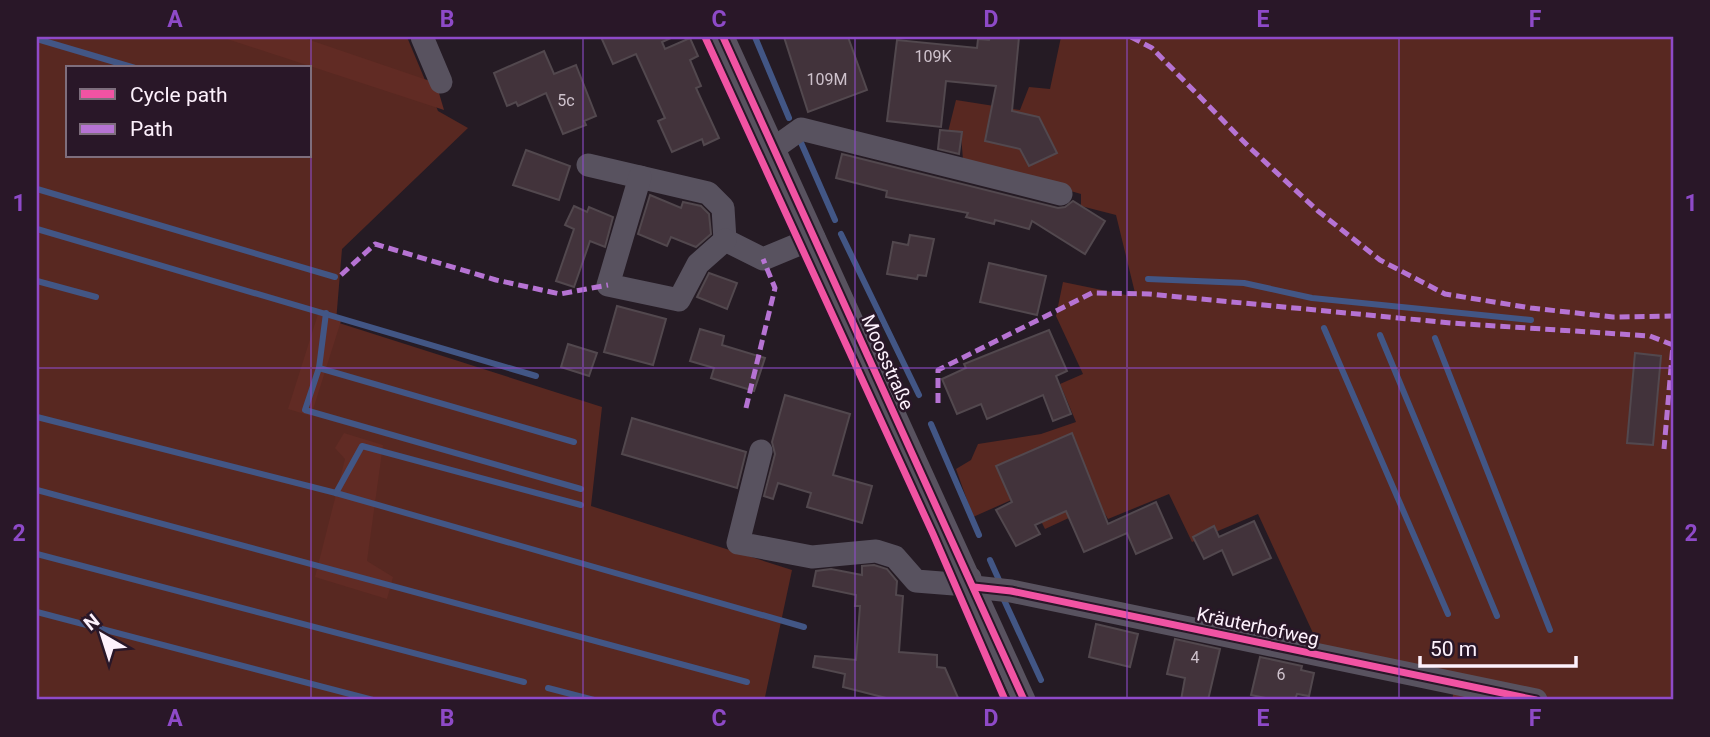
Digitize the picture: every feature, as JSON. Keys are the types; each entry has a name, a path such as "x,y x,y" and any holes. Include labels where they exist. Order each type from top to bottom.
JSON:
{"street":[{"path":"422,37 442,82"},
{"name":"Moosstraße","path":"723,37 1024,700"},
{"path":"774,149 801,129 1061,194"},
{"path":"588,165 708,193 723,208 725,240"},
{"path":"640,177 608,285 679,300 698,264 725,240"},
{"path":"725,240 763,259 814,238"},
{"path":"761,451 738,543 812,557 876,551 895,557 916,581 972,583"},
{"name":"Kräuterhofweg","path":"972,583 1535,700"}],"shaded area":[{"path":"37,37 407,37 438,111 468,128 342,249 336,322 602,407 591,506 792,570 765,697 779,700 37,700"},
{"path":"221,37 301,37 436,83 444,110 312,66"},
{"path":"1061,37 1673,37 1673,700 1452,700 1457,676 1319,646 1258,514 1192,542 1169,494 1108,519 1099,504 1045,529 1027,493 973,517 956,469 971,460 978,444 1041,434 1076,422 1060,384 1083,374 1056,316 1063,282 1136,297 1116,215 1081,206 1081,194 963,160 961,134 948,132 956,100 1020,110 1029,87 1050,89"},
{"path":"318,314 341,321 311,416 288,409"},
{"path":"344,433 383,445 367,561 393,577 387,599 315,577 345,459 335,448"}],"building":[{"path":"601,37 673,37 662,42 665,49 690,38 698,56 690,60 701,86 696,88 719,138 704,145 702,139 672,152 658,121 665,118 636,54 613,64"},
{"path":"784,37 848,37 867,90 808,112"},
{"path":"990,37 1019,37 1012,111 1039,117 1057,153 1029,166 1020,149 985,141 996,86 946,81 941,127 887,121 897,40 977,48 978,39 989,40"},
{"path":"544,51 554,74 576,65 596,116 584,121 586,125 563,134 546,93 518,106 516,102 507,106 494,73"},
{"path":"940,130 962,132 959,154 938,149"},
{"path":"526,150 570,166 559,200 513,185"},
{"path":"842,154 1058,208 1073,201 1105,221 1085,254 1032,221 1029,229 995,220 994,224 966,217 968,213 886,197 887,191 836,178"},
{"path":"650,195 681,208 683,202 701,206 709,214 711,234 696,247 671,237 667,246 638,234"},
{"path":"574,206 587,212 589,207 613,217 605,247 590,241 574,287 556,281 574,229 565,225"},
{"path":"910,235 934,239 926,276 918,275 917,279 887,274 893,242 908,245"},
{"path":"989,263 1046,276 1037,315 980,302"},
{"path":"709,273 737,283 727,309 697,297"},
{"path":"617,306 666,319 653,365 604,352"},
{"path":"700,329 724,336 722,345 765,358 754,391 711,378 714,368 690,361"},
{"path":"1049,330 1067,371 1056,376 1071,414 1053,421 1043,395 987,419 981,404 957,414 942,379 966,368 964,364"},
{"path":"568,344 597,353 589,376 561,367"},
{"path":"1635,353 1661,356 1653,445 1627,443"},
{"path":"785,395 850,414 833,475 872,486 862,523 807,507 811,493 778,483 773,499 764,496 775,454 772,442"},
{"path":"632,418 746,452 737,488 622,454"},
{"path":"1072,433 1108,524 1156,502 1172,538 1136,554 1127,533 1084,552 1066,511 1035,525 1040,534 1016,546 996,510 1012,502 996,466"},
{"path":"1254,521 1271,558 1233,575 1222,550 1204,559 1193,537 1214,526 1219,537"},
{"path":"874,565 887,569 897,581 896,595 903,596 899,652 937,655 937,667 945,668 959,700 894,700 843,687 845,674 813,667 815,656 856,660 860,606 855,606 856,595 813,586 816,571 831,569 862,575 862,566"},
{"path":"1096,624 1138,634 1130,667 1089,657"},
{"path":"1175,639 1220,649 1208,700 1181,700 1185,678 1167,674"},
{"path":"1260,657 1302,666 1301,670 1314,673 1309,696 1297,694 1295,700 1275,700 1251,695"}],"waterway":[{"path":"755,37 789,118"},
{"path":"37,39 128,66"},
{"path":"799,138 835,220"},
{"path":"37,189 335,277"},
{"path":"37,229 536,376"},
{"path":"841,234 919,395"},
{"path":"1148,279 1244,283 1312,298 1531,320"},
{"path":"37,281 96,297"},
{"path":"326,313 319,368 574,442"},
{"path":"1324,328 1448,614"},
{"path":"1380,335 1497,616"},
{"path":"1435,338 1550,630"},
{"path":"319,368 305,410 581,489"},
{"path":"37,417 336,493 804,627"},
{"path":"931,424 979,535"},
{"path":"336,493 362,446 581,505"},
{"path":"37,490 747,682"},
{"path":"37,554 524,682"},
{"path":"990,560 999,580"},
{"path":"1004,600 1041,680"},
{"path":"37,612 373,700"},
{"path":"548,688 594,700"}],"marked path":[{"path":"1131,37 1152,48 1249,147 1318,211 1380,260 1445,294 1531,308 1613,317 1673,316"},
{"path":"341,275 375,244 496,280 560,294 608,285"},
{"path":"746,408 775,288 763,259"},
{"path":"938,403 938,370 1092,293 1149,294 1451,323 1650,336 1673,345 1664,449"}],"cycle path":[{"path":"705,37 933,534 1005,700"},
{"path":"723,37 1024,700"},
{"path":"974,587 1011,591 1536,700"}]}
